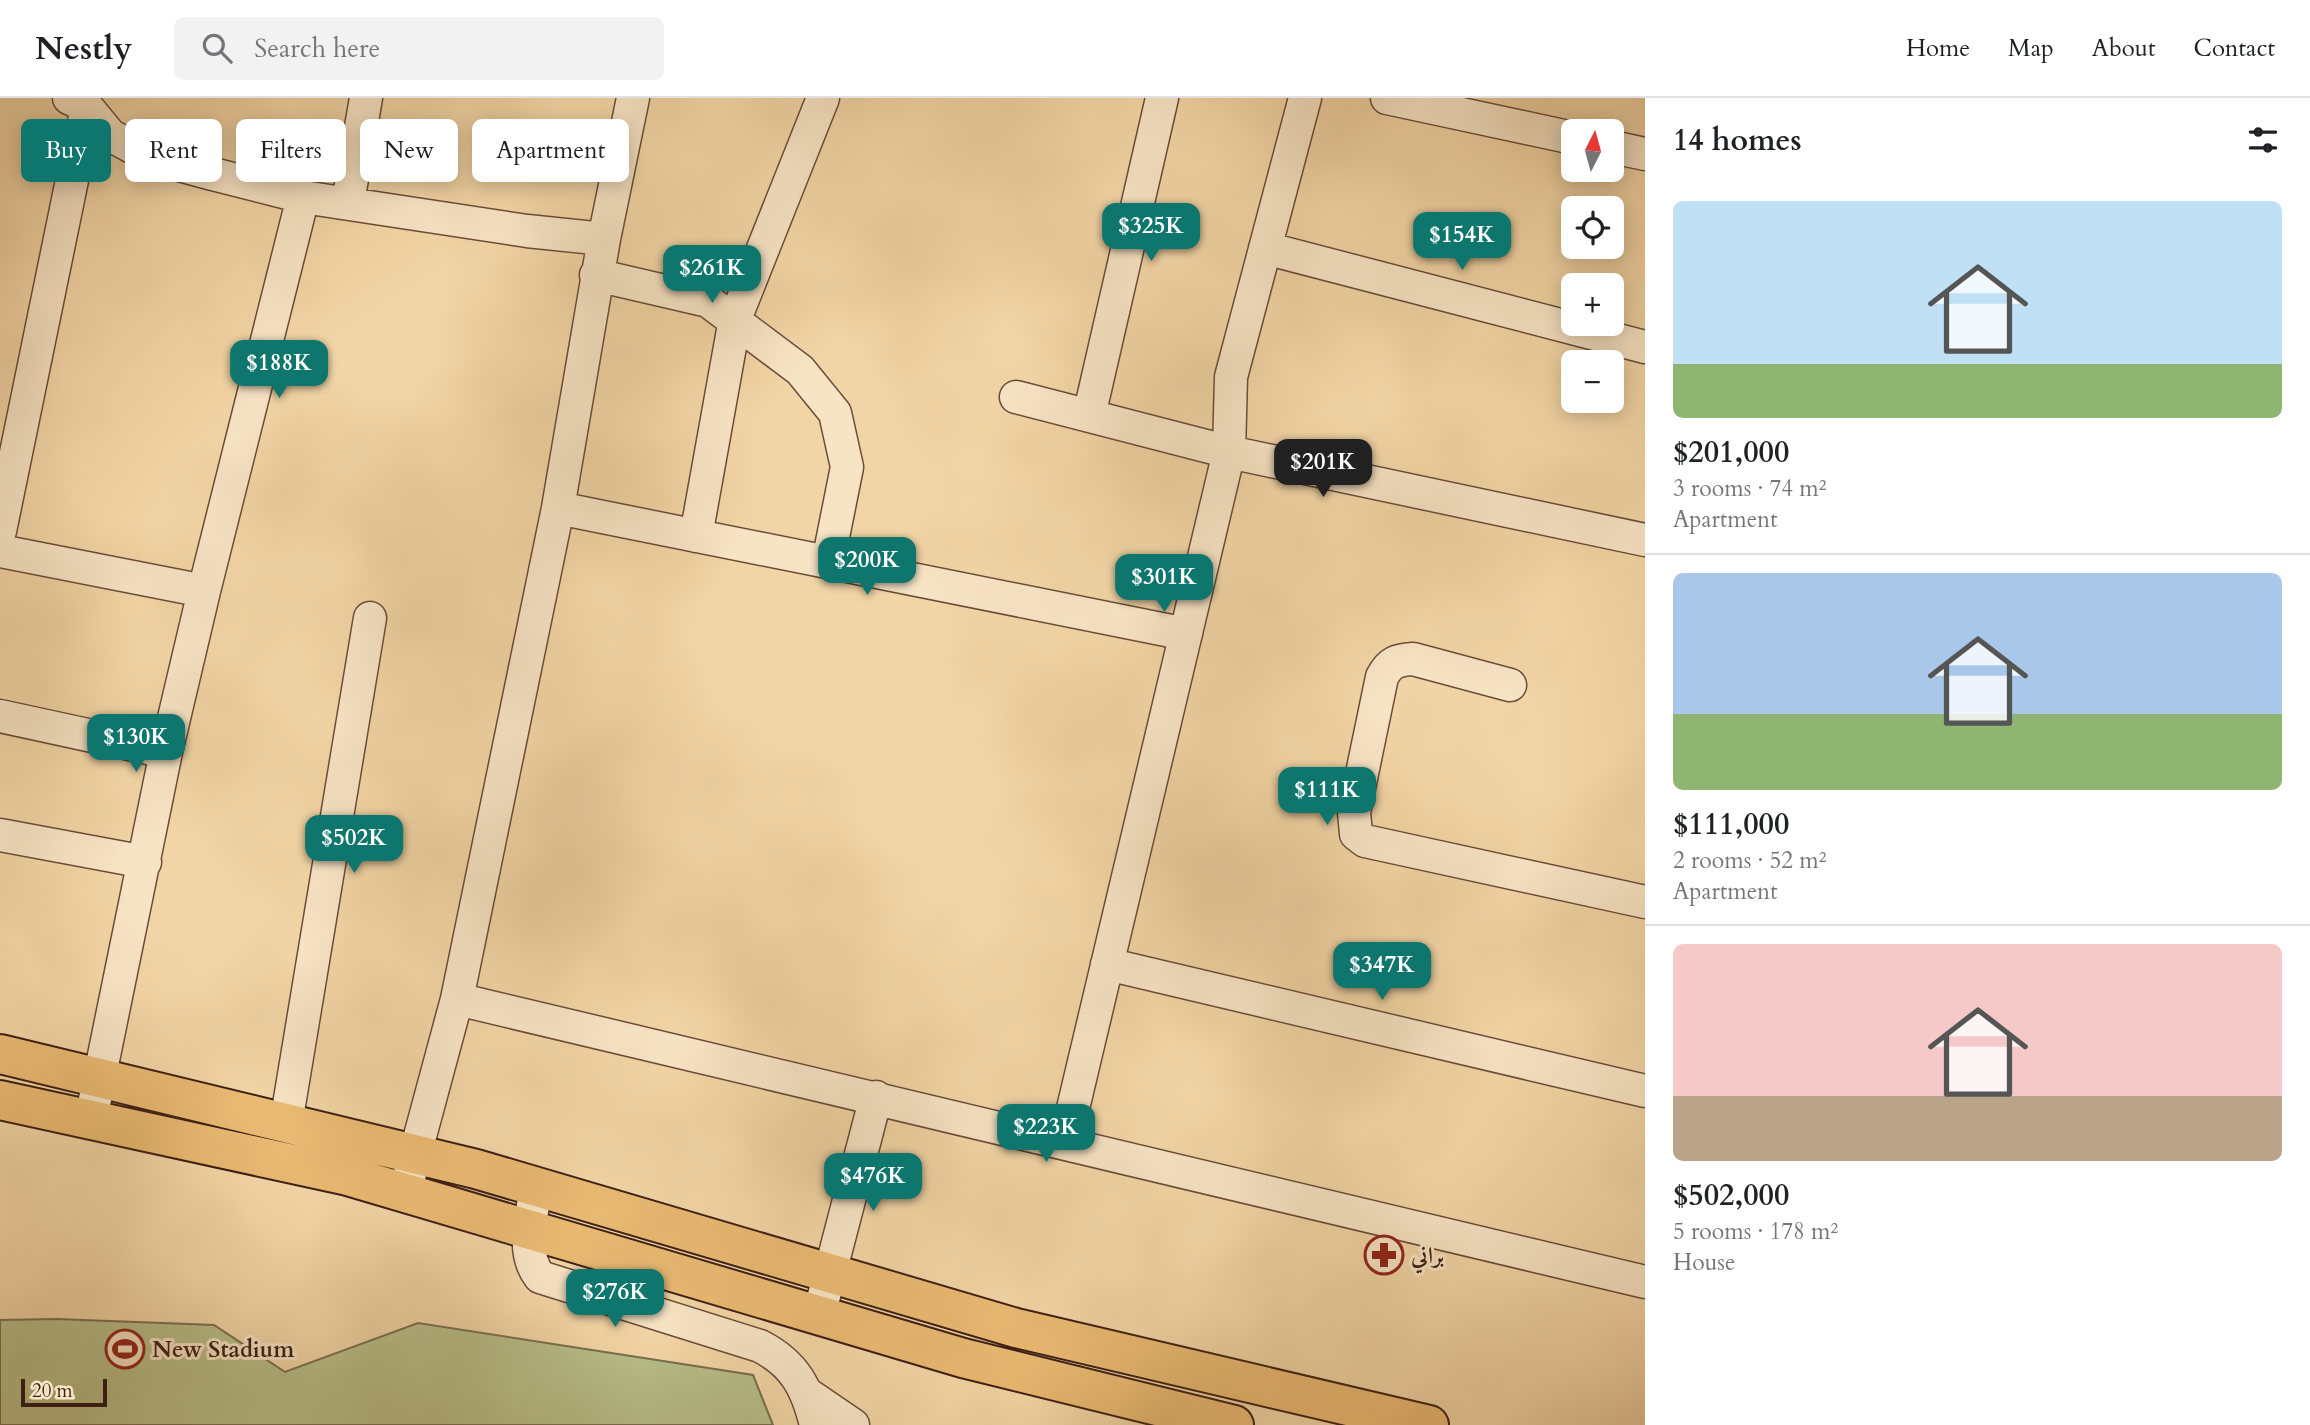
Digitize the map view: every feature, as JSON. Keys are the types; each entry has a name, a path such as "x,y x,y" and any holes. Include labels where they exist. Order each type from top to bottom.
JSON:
{"main road":[{"path":"0,1054 415,1153 1016,1328 1409,1423"},
{"path":"0,1100 270,1158 405,1192 964,1358 1234,1425"}],"street":[{"path":"348,202 366,98"},
{"path":"405,1192 457,999 558,508 596,275 633,98"},
{"path":"696,536 735,319 823,98"},
{"path":"1089,416 1162,98"},
{"path":"1065,1142 1229,452 1231,377 1305,98"},
{"path":"1387,98 1561,135"},
{"path":"78,102 110,135 150,157 303,197 527,231 604,239"},
{"path":"0,531 78,102"},
{"path":"1624,150 1645,154"},
{"path":"91,1119 166,752 303,197"},
{"path":"1265,248 1645,347"},
{"path":"596,275 708,300 800,370 835,413 847,467 828,562"},
{"path":"1016,397 1229,452 1645,540"},
{"path":"558,508 1186,634"},
{"path":"0,551 204,591"},
{"path":"286,1123 370,618"},
{"path":"1510,685 1413,660 1399,660 1388,666 1382,677 1354,811 1356,834 1365,841 1645,902"},
{"path":"0,716 166,752"},
{"path":"0,835 145,862"},
{"path":"1107,964 1645,1091"},
{"path":"457,999 1645,1282"},
{"path":"819,1315 876,1097"},
{"path":"536,1187 528,1253 531,1265 540,1277 760,1346 778,1356 794,1370 809,1395 816,1425"},
{"path":"809,1395 853,1425"}],"green space":[{"name":"New Stadium","path":"57,1319 214,1325 285,1372 418,1323 753,1375 773,1425 0,1425 0,1320"}],"place":[{"name":"براني","path":"1384,1255"},
{"name":"New Stadium","path":"125,1349"}]}
